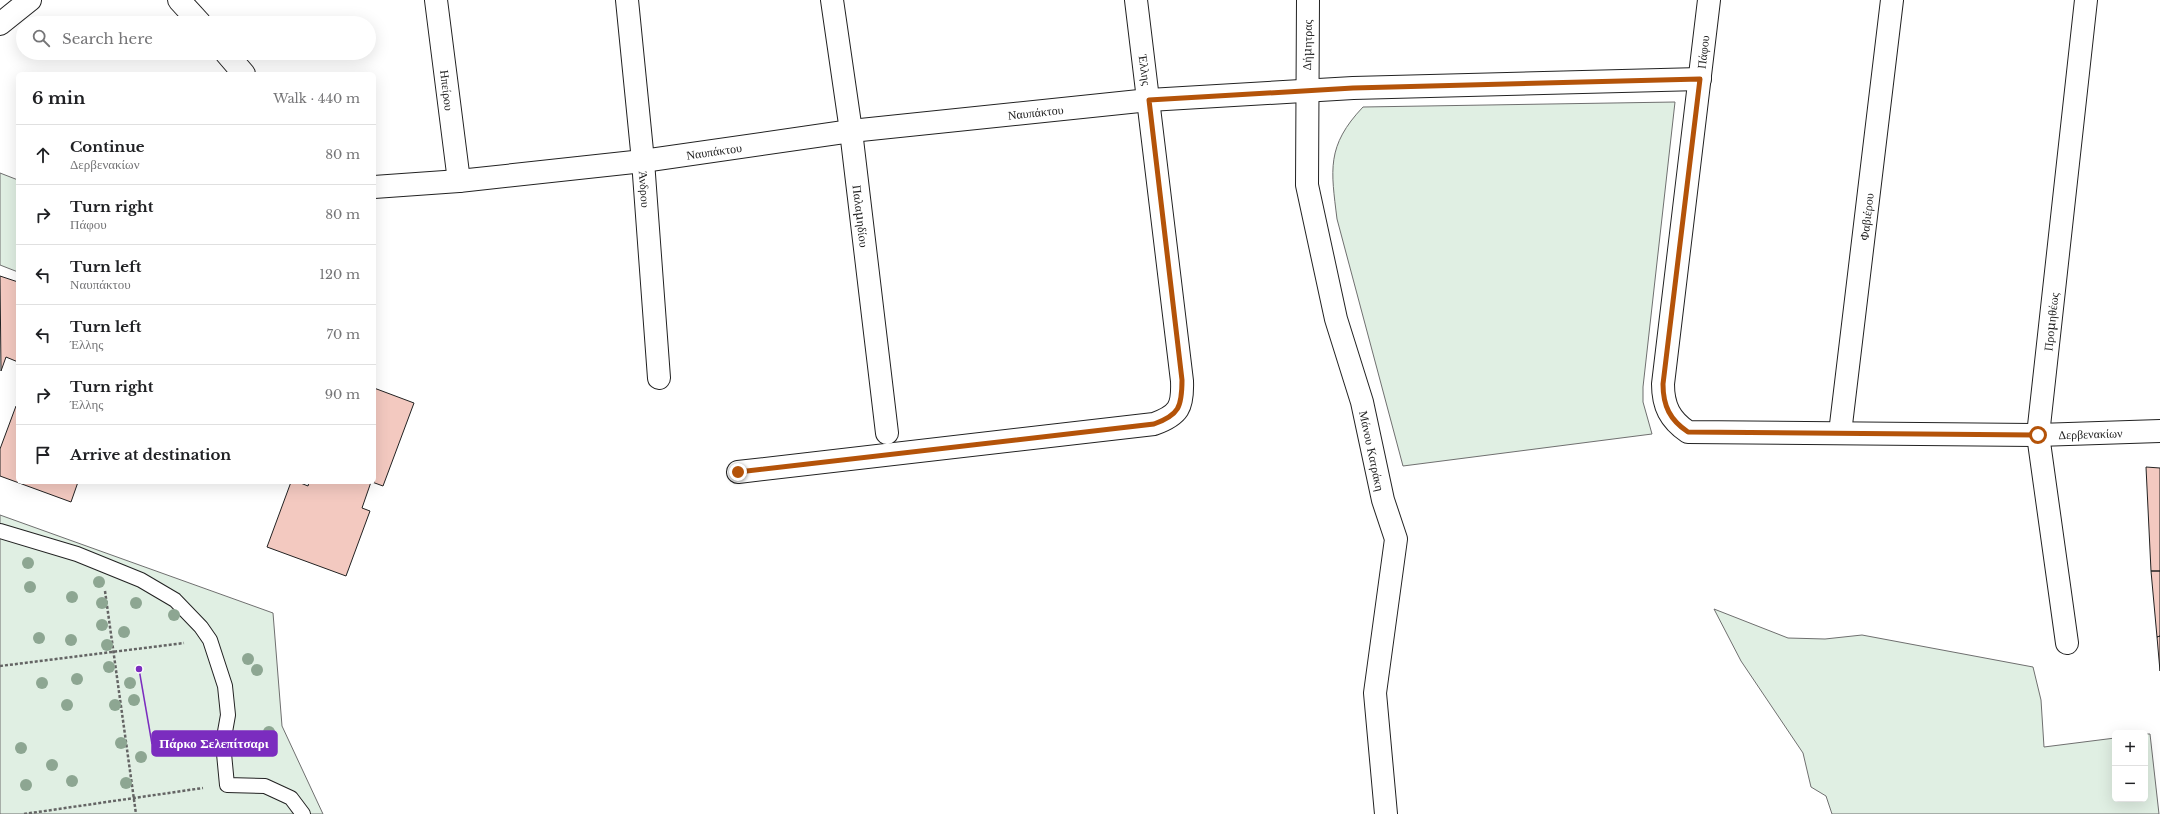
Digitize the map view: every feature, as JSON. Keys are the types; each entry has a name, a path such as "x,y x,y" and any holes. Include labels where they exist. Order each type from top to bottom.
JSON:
{"street":[{"path":"0,24 30,0"},
{"path":"179,0 194,16"},
{"name":"Ηπείρου","path":"436,0 459,181"},
{"name":"Άνδρου","path":"627,0 643,161 659,378"},
{"name":"Παλαμηδίου","path":"832,0 852,131 887,433"},
{"name":"Έλλης","path":"738,472 1154,424 1168,419 1178,410 1182,396 1182,380 1136,0"},
{"name":"Δήμητρας","path":"1306,90 1308,0"},
{"name":"Πάφου","path":"1669,413 1664,403 1663,384 1709,0"},
{"name":"Φαβιέρου","path":"1840,433 1892,0"},
{"name":"Προμηθέως","path":"2067,643 2038,435 2086,0"},
{"path":"232,60 242,72"},
{"name":"Ναυπάκτου","path":"376,186 459,181 643,161 852,131 1149,100 1306,90 1700,79"},
{"name":"Μάνου Κατράκη","path":"1306,90 1307,185 1336,318 1362,402 1383,500 1396,539 1375,693 1386,814"},
{"name":"Δερβενακίων","path":"1669,413 1679,426 1688,432 2038,435 2160,431"}],"lane":[{"path":"0,531 77,554 101,563 141,580 175,600 210,640 225,686 228,715 223,743 227,785 265,786 291,798 303,814"}],"path":[{"path":"101,563 136,814"},
{"path":"0,666 210,640"},
{"path":"24,814 227,785"}],"green space":[{"path":"1675,102 1643,387 1643,402 1652,434 1403,466 1337,219 1333,186 1334,159 1342,134 1351,121 1363,107"},
{"path":"0,173 16,179 16,271 0,265"},
{"path":"0,515 273,613 282,726 323,814 0,814"},
{"path":"1714,609 1788,638 1825,639 1862,635 2033,667 2041,700 2044,747 2112,738 2112,802 2148,802 2148,734 2150,734 2159,814 1832,814 1826,796 1811,787 1803,753 1741,661"}],"building":[{"path":"0,276 16,281 16,361 6,357 1,371"},
{"path":"376,389 414,403 383,486 376,483"},
{"path":"16,406 16,482 0,476 0,449"},
{"path":"2146,467 2160,468 2160,571 2151,571"},
{"path":"22,484 77,484 71,502"},
{"path":"290,484 303,484 308,486 308,484 370,484 362,508 370,511 346,576 267,547"},
{"path":"2151,571 2160,571 2160,636 2157,637"},
{"path":"2160,636 2160,671 2157,637"}],"place":[{"name":"Πάρκο Σελεπίτσαρι","path":"139,669"}],"route":[{"path":"738,472 1154,424 1168,419 1178,410 1182,396 1182,380 1149,100 1353,88 1700,79 1663,384 1664,403 1669,413 1679,426 1688,432 2038,435"}]}
